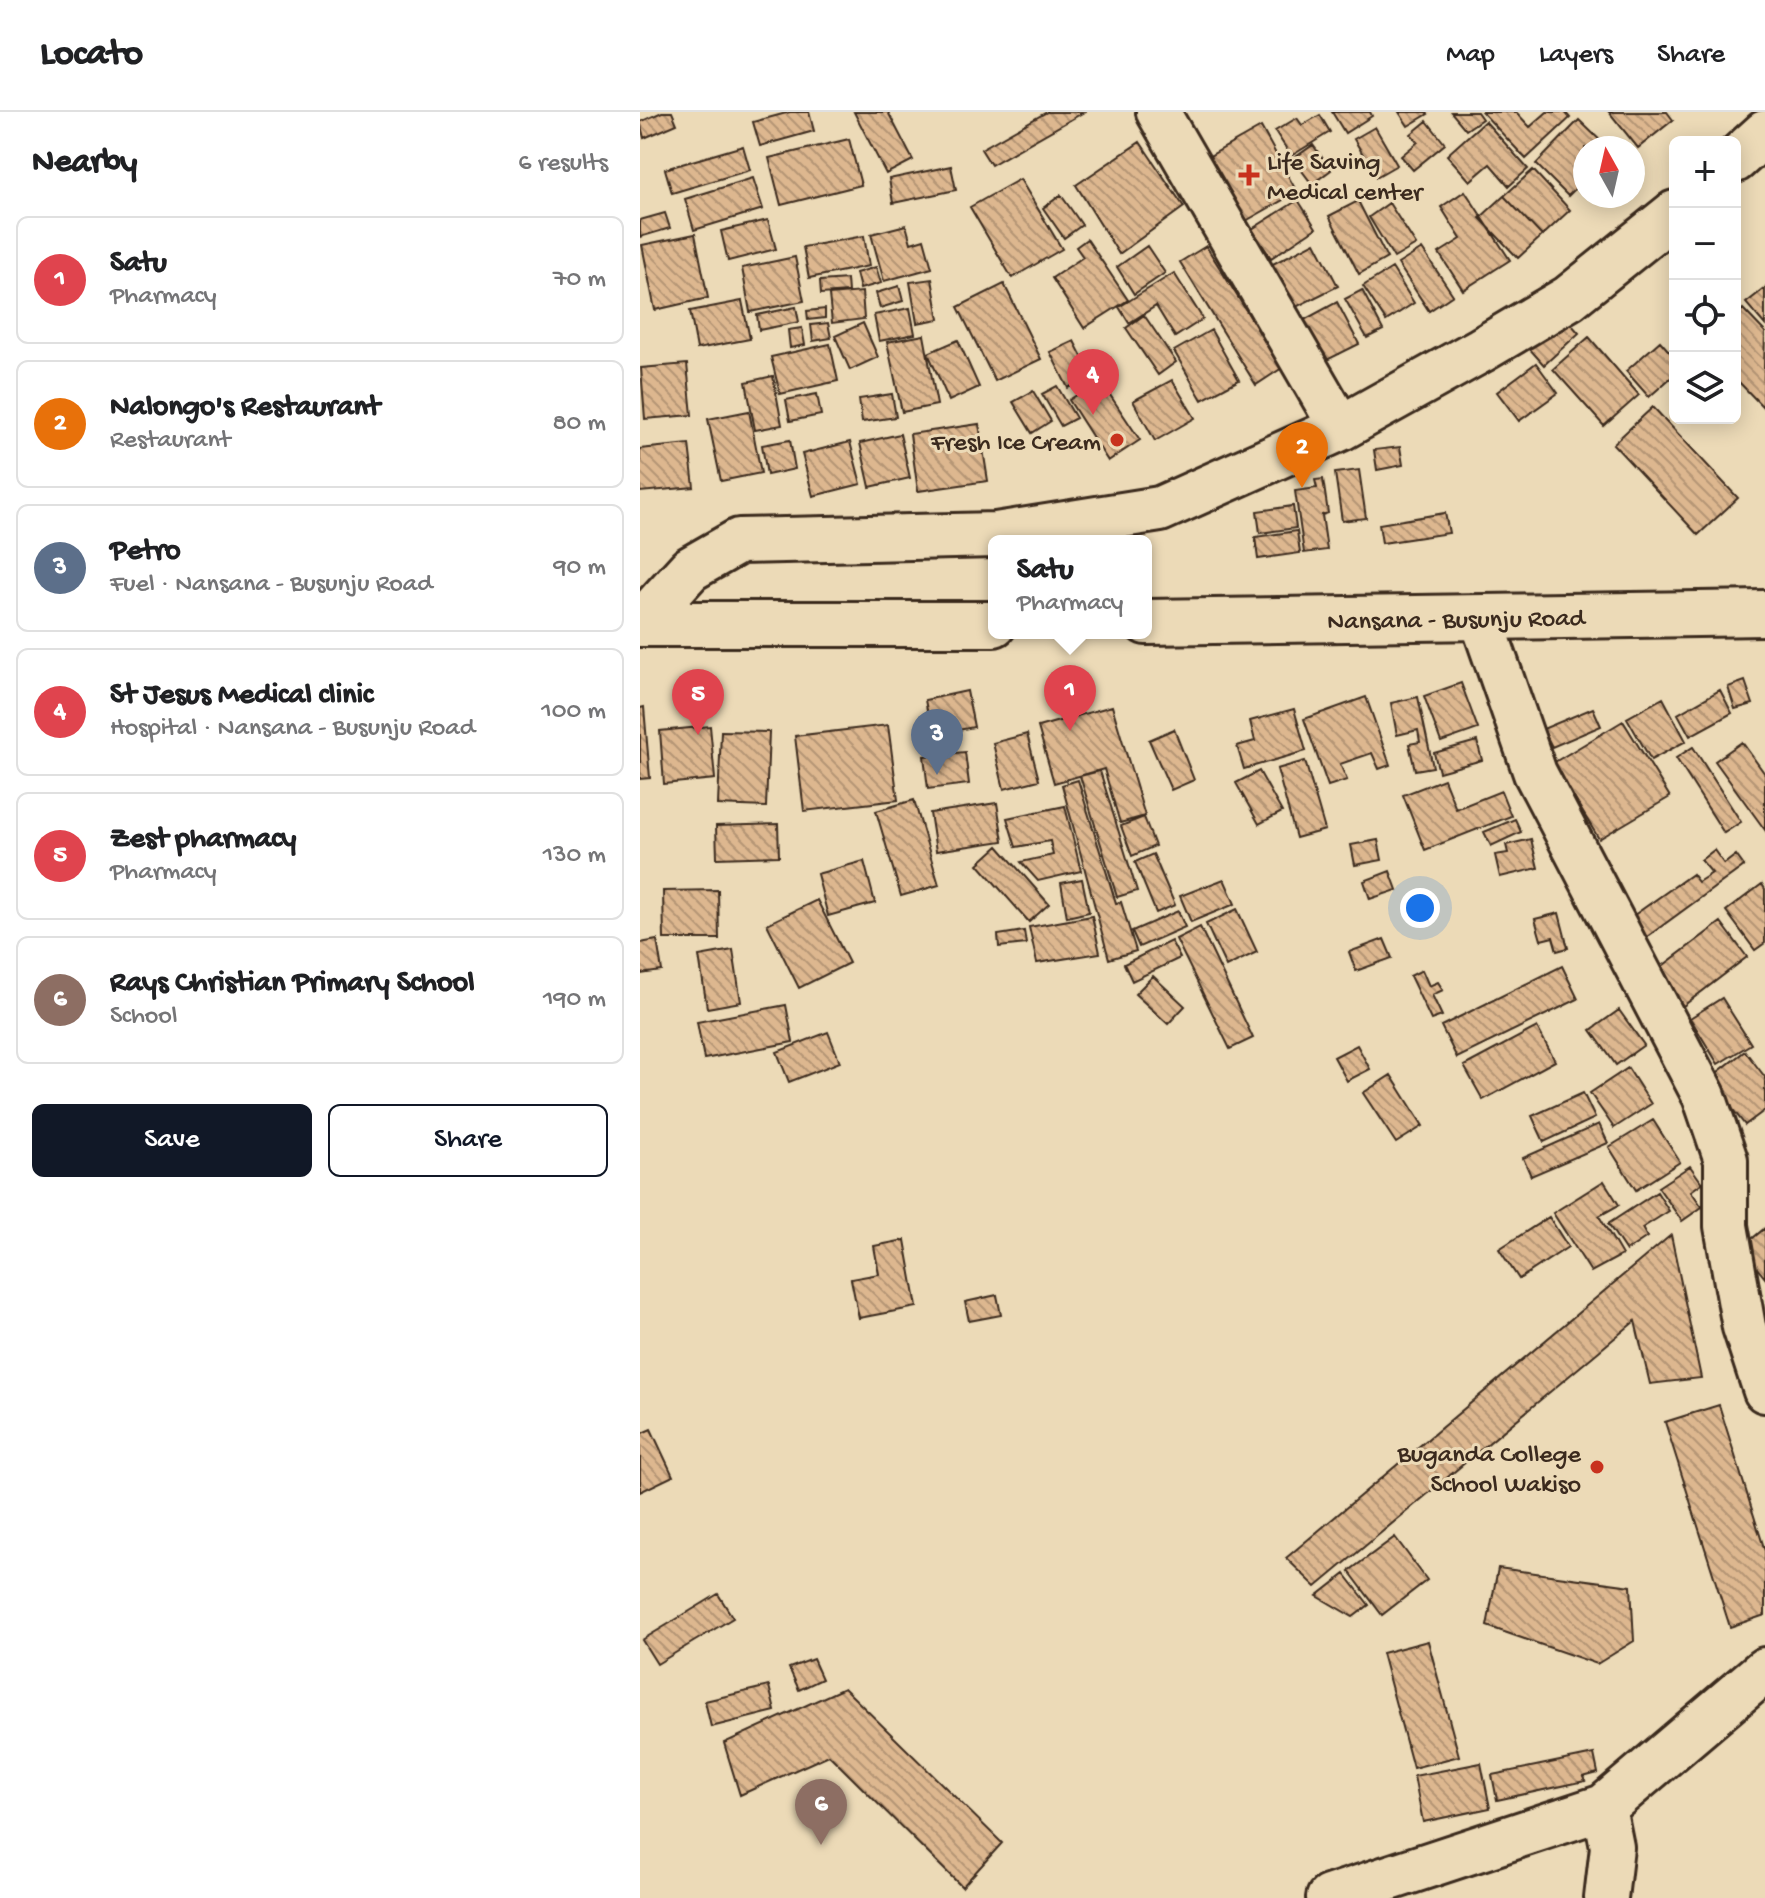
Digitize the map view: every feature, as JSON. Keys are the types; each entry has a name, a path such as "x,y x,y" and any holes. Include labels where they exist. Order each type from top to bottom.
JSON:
{"street":[{"path":"1158,112 1341,428"},
{"path":"1741,155 1765,133"},
{"path":"996,535 1160,509 1341,428 1569,298 1669,218"},
{"path":"640,624 690,569 739,541 988,535"},
{"name":"Nansana - Busunju Road","path":"1152,622 1765,613"},
{"path":"1481,618 1535,773 1704,1096 1726,1160 1726,1226 1744,1327 1765,1391"},
{"path":"640,624 988,624"},
{"path":"1329,1898 1604,1807 1765,1670"},
{"path":"1604,1807 1612,1847 1606,1898"}],"building":[{"path":"662,112 672,112 677,124 644,138 640,122"},
{"path":"790,112 809,112 814,131 760,146 753,122"},
{"path":"854,112 888,112 913,160 886,174"},
{"path":"1047,112 1084,112 991,165 981,149"},
{"path":"1332,112 1370,112 1372,116 1345,133"},
{"path":"1399,112 1426,112 1428,114 1408,126"},
{"path":"1451,112 1477,112 1482,119 1466,130"},
{"path":"1482,112 1516,112 1530,127 1547,112 1565,112 1570,118 1526,159"},
{"path":"1609,112 1667,112 1673,120 1645,142 1645,136 1628,136"},
{"path":"1320,115 1330,132 1291,156 1275,131 1297,118 1302,125"},
{"path":"1579,120 1596,136 1573,136 1573,191 1568,196 1536,164"},
{"path":"1427,121 1445,144 1413,170 1401,156 1418,142 1411,134"},
{"path":"1485,121 1528,169 1509,186 1490,164 1470,181 1447,155"},
{"path":"1261,127 1297,192 1244,222 1208,157"},
{"path":"1375,127 1397,165 1376,177 1354,139"},
{"path":"849,139 861,185 781,205 769,158"},
{"path":"1140,142 1184,207 1119,254 1076,185"},
{"path":"1313,145 1331,170 1312,184 1293,159"},
{"path":"743,146 750,170 672,193 665,169"},
{"path":"951,166 956,190 893,203 889,179"},
{"path":"1533,170 1570,210 1542,236 1504,196"},
{"path":"753,178 763,209 694,230 685,199"},
{"path":"1020,179 1062,249 1012,278 970,207"},
{"path":"1465,191 1510,260 1463,290 1439,253 1461,239 1441,207"},
{"path":"1061,195 1082,225 1064,238 1043,208"},
{"path":"1504,196 1542,236 1518,258 1480,218"},
{"path":"1298,200 1316,228 1271,258 1252,229"},
{"path":"1358,201 1387,258 1359,274 1329,216"},
{"path":"1389,203 1416,245 1394,258 1369,217"},
{"path":"665,213 670,228 640,237 640,220"},
{"path":"768,220 776,249 728,261 721,231"},
{"path":"906,225 911,243 924,239 932,268 884,281 871,234"},
{"path":"695,234 708,298 655,310 642,245"},
{"path":"864,236 869,266 809,278 803,247"},
{"path":"1087,239 1128,300 1084,328 1052,278 1083,257 1076,247"},
{"path":"1315,242 1338,286 1290,310 1267,267"},
{"path":"1147,246 1165,273 1134,294 1117,267"},
{"path":"1206,246 1282,368 1256,385 1180,262"},
{"path":"1422,249 1453,295 1429,311 1398,264"},
{"path":"795,257 804,301 750,312 742,268"},
{"path":"876,267 881,283 860,289 856,273"},
{"path":"1392,268 1414,303 1386,321 1363,286"},
{"path":"1174,273 1203,319 1175,337 1156,306 1129,323 1119,307"},
{"path":"847,279 848,292 821,294 820,281"},
{"path":"932,279 939,319 917,323 910,282"},
{"path":"1004,284 1041,359 995,381 958,307"},
{"path":"899,286 903,301 880,308 876,293"},
{"path":"1765,288 1765,325 1746,303"},
{"path":"1362,290 1383,330 1367,338 1345,299"},
{"path":"862,292 864,319 832,323 829,295"},
{"path":"742,301 750,339 697,349 690,311"},
{"path":"1337,302 1359,344 1325,361 1304,320"},
{"path":"796,307 799,322 759,330 757,315"},
{"path":"910,308 915,334 879,341 874,315"},
{"path":"825,309 825,318 808,320 807,311"},
{"path":"1743,309 1765,332 1763,407 1741,384"},
{"path":"1144,315 1176,362 1158,375 1126,328"},
{"path":"1563,315 1579,333 1544,365 1528,347"},
{"path":"828,323 831,338 813,341 811,325"},
{"path":"863,323 878,357 850,370 835,336"},
{"path":"802,328 805,345 790,348 788,330"},
{"path":"1211,330 1239,380 1202,400 1174,351"},
{"path":"924,335 937,405 902,412 887,342"},
{"path":"1589,337 1639,395 1604,426 1553,369"},
{"path":"958,340 979,387 949,401 928,353"},
{"path":"1074,341 1092,376 1068,388 1050,352"},
{"path":"1660,341 1669,351 1669,379 1649,397 1626,371"},
{"path":"830,344 838,381 780,394 771,357"},
{"path":"1536,363 1558,393 1519,421 1497,392"},
{"path":"687,364 692,415 645,419 641,368"},
{"path":"773,376 782,425 755,430 746,382"},
{"path":"1100,380 1140,440 1108,461 1069,400"},
{"path":"1172,380 1195,418 1155,441 1133,401"},
{"path":"1057,386 1076,418 1061,426 1042,394"},
{"path":"1033,391 1051,421 1032,433 1013,402"},
{"path":"817,394 821,415 790,421 786,400"},
{"path":"892,394 896,417 862,422 859,399"},
{"path":"1653,407 1738,498 1698,535 1613,444"},
{"path":"749,411 761,473 721,481 708,419"},
{"path":"979,424 988,481 918,491 910,434"},
{"path":"900,434 910,478 870,487 860,443"},
{"path":"790,440 795,469 767,475 762,445"},
{"path":"850,442 861,484 813,496 802,454"},
{"path":"689,444 694,487 640,492 640,449"},
{"path":"1400,447 1403,465 1377,470 1374,450"},
{"path":"1359,470 1366,518 1342,521 1335,473"},
{"path":"1323,479 1328,513 1322,515 1327,550 1304,553 1295,491 1317,488 1315,480"},
{"path":"1293,506 1296,528 1260,533 1257,511"},
{"path":"1445,513 1449,533 1382,543 1379,524"},
{"path":"1297,531 1300,553 1258,559 1255,537"},
{"path":"1745,681 1753,704 1735,709 1728,687"},
{"path":"1461,683 1478,729 1441,742 1424,696"},
{"path":"1720,690 1732,713 1690,736 1678,714"},
{"path":"967,691 974,727 932,735 925,700"},
{"path":"1366,697 1390,765 1379,769 1372,753 1340,764 1347,780 1328,786 1304,719"},
{"path":"1418,697 1433,767 1415,770 1409,744 1420,742 1418,730 1397,735 1391,703"},
{"path":"1663,698 1686,741 1651,760 1627,718"},
{"path":"1112,706 1145,816 1120,823 1104,769 1054,783 1038,727"},
{"path":"644,707 650,778 640,779 640,708"},
{"path":"1593,708 1601,726 1552,747 1543,729"},
{"path":"1294,709 1306,751 1244,769 1237,746 1255,741 1250,721"},
{"path":"1623,721 1670,797 1599,839 1553,763"},
{"path":"888,725 898,800 804,811 795,736"},
{"path":"710,726 715,779 664,784 660,731"},
{"path":"1174,729 1194,780 1171,790 1149,740"},
{"path":"721,731 769,732 766,807 718,805"},
{"path":"1027,734 1039,780 1004,789 993,743"},
{"path":"1477,741 1482,760 1439,772 1434,753"},
{"path":"1742,742 1765,774 1765,830 1715,761"},
{"path":"1693,747 1741,822 1724,833 1676,758"},
{"path":"965,752 969,784 928,789 924,756"},
{"path":"1305,761 1325,830 1296,838 1277,769"},
{"path":"1100,771 1137,891 1117,897 1080,776"},
{"path":"1259,771 1282,812 1259,824 1236,783"},
{"path":"1444,779 1456,809 1501,791 1511,816 1425,850 1403,795"},
{"path":"1078,780 1116,903 1121,902 1136,951 1109,959 1062,785"},
{"path":"914,800 939,885 901,896 876,811"},
{"path":"997,803 1003,841 936,851 930,813"},
{"path":"1065,806 1081,871 1038,881 1021,862 1053,855 1050,841 1016,847 1007,818"},
{"path":"1144,817 1155,846 1132,856 1121,826"},
{"path":"1515,819 1521,832 1491,846 1484,832"},
{"path":"778,824 779,856 717,858 716,826"},
{"path":"1531,839 1538,868 1500,877 1495,855 1508,853 1506,845"},
{"path":"1378,840 1382,860 1355,865 1351,845"},
{"path":"998,846 1049,904 1029,922 978,864"},
{"path":"1714,850 1724,864 1736,855 1744,866 1644,939 1630,918 1692,874 1698,882 1712,873 1701,860"},
{"path":"1153,854 1175,905 1156,913 1135,862"},
{"path":"864,861 875,903 828,916 817,874"},
{"path":"1390,871 1397,890 1370,899 1364,881"},
{"path":"1082,879 1089,912 1067,917 1061,883"},
{"path":"1224,879 1235,904 1191,922 1180,896"},
{"path":"1762,884 1765,889 1765,943 1755,950 1726,911"},
{"path":"718,890 719,939 664,939 663,891"},
{"path":"817,900 849,963 799,988 767,924"},
{"path":"1237,909 1257,952 1226,967 1206,924"},
{"path":"1178,911 1185,927 1139,947 1132,931"},
{"path":"1559,913 1568,948 1557,951 1553,937 1541,940 1535,919"},
{"path":"1092,916 1100,953 1037,963 1029,927"},
{"path":"1721,922 1747,957 1683,1006 1656,971"},
{"path":"1200,927 1253,1038 1230,1049 1176,939"},
{"path":"1024,931 1026,944 999,947 998,935"},
{"path":"1384,939 1392,958 1356,971 1349,952"},
{"path":"657,940 662,971 640,974 640,943"},
{"path":"1171,941 1180,958 1132,981 1124,964"},
{"path":"733,950 741,1002 707,1008 699,956"},
{"path":"1562,966 1578,999 1457,1058 1441,1026"},
{"path":"1422,970 1429,986 1438,982 1443,990 1432,995 1442,1016 1431,1020 1410,976"},
{"path":"1153,976 1185,1006 1168,1024 1135,994"},
{"path":"1722,998 1751,1044 1718,1064 1690,1018"},
{"path":"786,1005 793,1042 704,1059 697,1022"},
{"path":"1619,1010 1644,1045 1616,1065 1591,1030"},
{"path":"1537,1027 1555,1061 1483,1100 1464,1066"},
{"path":"828,1032 840,1062 789,1082 777,1052"},
{"path":"1357,1045 1370,1069 1347,1081 1334,1057"},
{"path":"1745,1051 1765,1077 1765,1110 1745,1125 1709,1079"},
{"path":"1628,1068 1651,1104 1614,1128 1590,1093"},
{"path":"1391,1075 1423,1126 1396,1143 1363,1093"},
{"path":"1583,1093 1595,1118 1544,1142 1532,1116"},
{"path":"1653,1120 1680,1162 1636,1190 1609,1147"},
{"path":"1599,1124 1608,1143 1531,1176 1523,1158"},
{"path":"1690,1166 1702,1183 1691,1191 1702,1207 1682,1221 1658,1187"},
{"path":"1604,1181 1619,1205 1599,1216 1622,1255 1591,1272 1553,1213"},
{"path":"1657,1192 1669,1211 1642,1228 1647,1237 1626,1251 1608,1224"},
{"path":"1549,1217 1568,1247 1519,1279 1499,1249"},
{"path":"1765,1228 1765,1278 1741,1248"},
{"path":"1671,1235 1701,1378 1650,1384 1635,1321 1316,1587 1286,1558"},
{"path":"905,1240 917,1307 859,1318 851,1279 879,1274 874,1246"},
{"path":"997,1295 1001,1315 969,1321 965,1302"},
{"path":"1719,1405 1765,1551 1765,1615 1730,1627 1665,1422"},
{"path":"651,1429 673,1476 640,1492 640,1434"},
{"path":"1395,1537 1427,1580 1382,1615 1349,1571"},
{"path":"1498,1568 1631,1586 1634,1641 1597,1664 1487,1626"},
{"path":"1345,1574 1369,1605 1353,1617 1317,1596"},
{"path":"718,1594 733,1618 657,1664 642,1640"},
{"path":"1428,1641 1459,1756 1413,1768 1382,1653"},
{"path":"813,1659 822,1679 799,1690 789,1668"},
{"path":"769,1686 775,1711 711,1727 705,1701"},
{"path":"844,1688 1002,1843 962,1887 829,1755 740,1795 724,1743"},
{"path":"1594,1754 1598,1773 1583,1777 1585,1781 1497,1800 1492,1775"},
{"path":"1481,1763 1490,1808 1423,1822 1414,1776"}],"place":[{"name":"Life Saving Medical center","path":"1249,175"},
{"name":"St Jesus Medical clinic","path":"1093,415"},
{"name":"Fresh Ice Cream","path":"1117,440"},
{"name":"Nalongo's Restaurant","path":"1302,488"},
{"name":"Satu","path":"1070,731"},
{"name":"Zest pharmacy","path":"698,735"},
{"name":"Petro","path":"937,775"},
{"name":"Buganda College School Wakiso","path":"1597,1467"},
{"name":"Rays Christian Primary School","path":"821,1845"}]}
